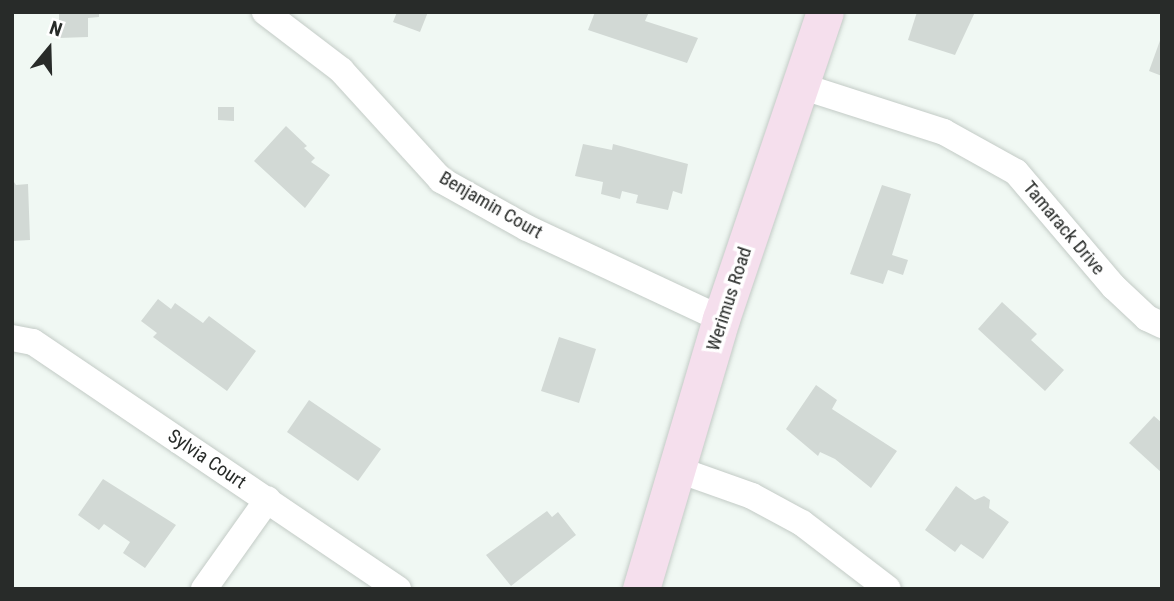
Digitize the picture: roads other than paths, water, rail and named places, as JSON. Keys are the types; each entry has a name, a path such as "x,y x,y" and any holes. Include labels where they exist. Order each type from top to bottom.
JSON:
{"main road":[{"name":"Werimus Road","path":"641,589 679,470 721,319 825,12"}],"street":[{"name":"Benjamin Court","path":"265,12 341,70 441,180 527,228 721,319"},
{"name":"Tamarack Drive","path":"800,86 944,132 1016,172 1114,286 1147,317 1162,325"},
{"name":"Sylvia Court","path":"12,338 33,342 398,589"},
{"path":"679,470 752,496 802,523 888,589"},
{"path":"204,589 268,499"}]}
